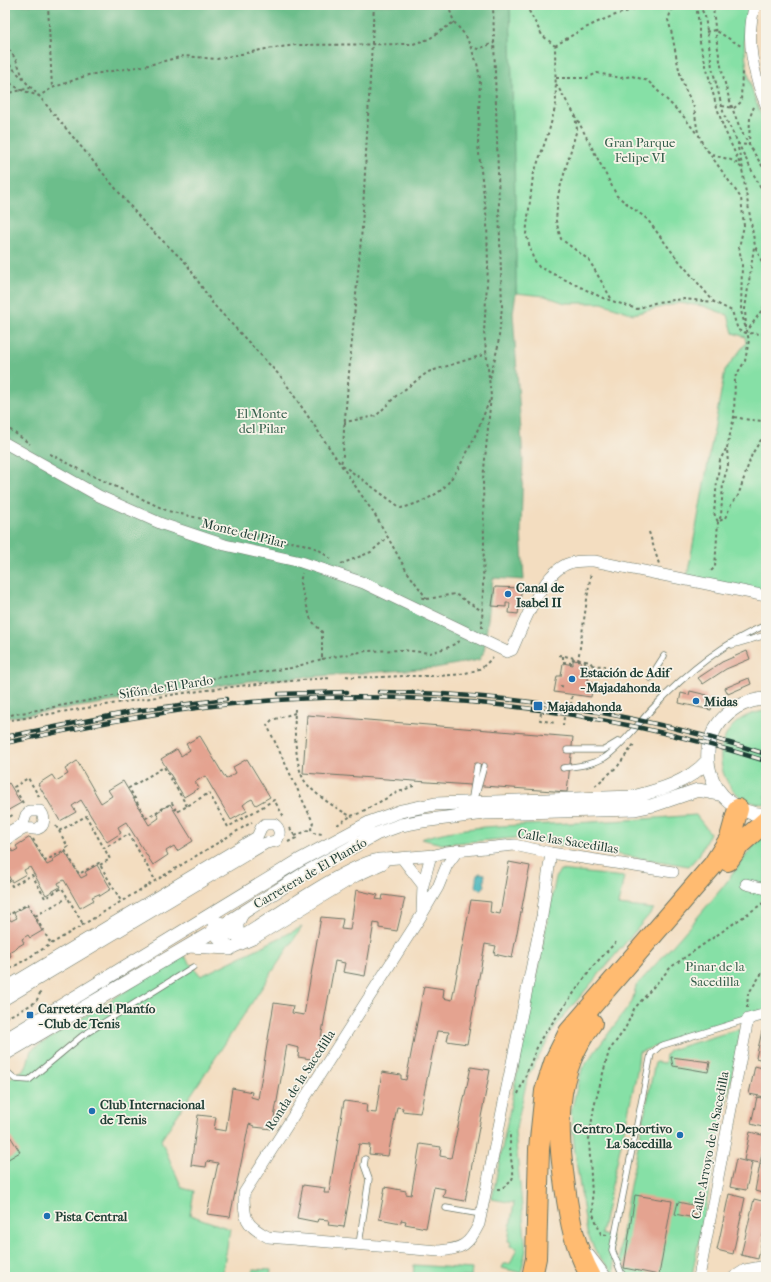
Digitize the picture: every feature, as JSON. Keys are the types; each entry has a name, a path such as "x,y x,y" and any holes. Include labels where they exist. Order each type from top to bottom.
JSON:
{"highway":[{"path":"532,1277 536,1258 539,1149 545,1091 555,1060 568,1032 713,865 730,838 738,809"},
{"path":"590,1277 575,1243 560,1151 559,1112 562,1088 581,1039 604,1009 721,872 740,844 766,821"}],"street":[{"path":"755,5 751,26 752,48 760,92 766,105"},
{"name":"Monte del Pilar","path":"5,443 99,496 162,524 225,545 304,563 364,583 502,650"},
{"path":"502,650 507,652 512,650 524,621 544,587 554,574 569,563 581,561 594,562 766,596"},
{"path":"765,698 744,703 729,712 717,726 710,742 708,760 711,778 720,794 738,809 755,815 766,815"},
{"name":"Carretera de El Plantío","path":"5,1040 300,860 371,822 401,811 435,804 633,797 686,779 708,760"},
{"name":"Carretera de El Plantío","path":"6,1054 219,928 338,853 376,834 402,825 486,813 635,809 654,805 698,790 720,794"},
{"path":"5,834 23,824 26,815 30,810 40,811 44,816 44,822 40,827 34,829 26,828 5,841"},
{"path":"5,988 257,837 261,828 265,824 274,824 279,828 280,834 276,840 266,843 5,998"},
{"name":"Calle las Sacedillas","path":"238,937 248,934 351,868 380,857 386,859 433,855 458,850 514,844 551,853 673,872"},
{"path":"433,855 443,873 458,850"},
{"name":"Ronda de la Sacedilla","path":"443,873 438,887 421,916 244,1193 244,1211 251,1228 268,1237 439,1251 453,1250 465,1245 473,1237 481,1214 542,916 551,853"},
{"path":"421,916 423,885 433,855"},
{"path":"402,858 423,885"},
{"name":"Calle las Sacedillas","path":"187,947 230,949 253,938 356,876 382,864 386,859"},
{"path":"230,949 218,938 216,934 220,922 271,889 291,874 300,860"},
{"path":"746,884 766,889"},
{"path":"238,937 238,924 244,912"},
{"path":"143,956 158,957 211,927 226,929 238,937"},
{"path":"748,1019 766,1014"},
{"name":"Calle Arroyo de la Sacedilla","path":"699,1277 748,1019"},
{"path":"5,1027 28,1026"},
{"path":"568,1203 582,1242 592,1260 606,1277"},
{"path":"734,1277 745,1270 766,1266"}],"lane":[{"path":"563,768 590,765 616,749 626,736 670,691 720,650 745,634 766,625"},
{"path":"720,650 748,639 766,635"},
{"path":"650,678 664,656"},
{"path":"567,750 604,750 611,748 626,736"},
{"path":"472,802 477,766"},
{"path":"472,802 484,766"},
{"path":"5,1070 15,1079 29,1080 82,1036 193,967"},
{"path":"623,1277 612,1250 651,1054 660,1046 748,1019"},
{"path":"359,1244 370,1178 364,1165 365,1159"},
{"path":"446,1208 481,1214"}],"path":[{"path":"48,5 52,88"},
{"path":"341,464 362,228 374,5"},
{"path":"5,716 193,682 291,668 322,659 366,651 402,650 430,653 449,647 463,639 481,639 484,542 483,480 491,396 486,354 484,317 488,267 487,221 478,145 480,79 477,63 466,36 454,22 448,5"},
{"path":"489,380 498,346 502,307 494,5"},
{"path":"530,5 529,11 542,35 555,46 556,104 551,124 533,176 526,234 533,258 539,267 613,301 637,309 657,302 684,298 714,302 732,311 738,330 746,333 766,334"},
{"path":"678,5 671,11 668,20 683,85 694,107 695,129 707,150 741,198 744,226 739,247 742,264 741,311 749,340 745,361 735,377 734,417 727,448 728,465 723,483 723,506 718,522 715,567 700,583"},
{"path":"555,46 575,33 601,20 652,6 686,5"},
{"path":"696,5 699,24 699,38 715,101 723,126 745,176"},
{"path":"700,5 705,16 712,67 722,106 737,144 766,198"},
{"path":"713,5 715,30 727,88 742,131 766,172"},
{"path":"39,96 52,88 88,75 149,65 184,56 217,59 266,49 296,45 413,44 430,39 454,22"},
{"path":"706,32 715,30 745,49 752,48"},
{"path":"470,47 478,49 494,43"},
{"path":"5,45 10,50 19,66 24,81"},
{"path":"5,60 39,96 146,225 186,263 213,304 282,378 377,518 406,570 427,599"},
{"path":"734,108 741,102 742,68"},
{"path":"556,78 587,78 597,73 621,78 632,76 648,81 684,117 700,138"},
{"path":"5,80 21,90 39,96"},
{"path":"556,83 617,196 647,219 675,256 714,302"},
{"path":"5,94 30,88"},
{"path":"749,145 750,117 760,92"},
{"path":"722,106 734,108"},
{"path":"575,116 577,129 558,195 556,220 561,239 589,260 600,276 613,301"},
{"path":"737,144 749,145"},
{"path":"737,144 745,176 755,246 766,271"},
{"path":"707,150 721,158 728,158 738,162 742,169"},
{"path":"746,333 745,309 755,246"},
{"path":"746,333 766,304"},
{"path":"344,429 345,422 376,416 396,396 428,372 486,354"},
{"path":"341,464 401,508 417,504 446,485 473,440 491,396"},
{"path":"734,417 766,421"},
{"path":"5,426 32,444"},
{"path":"718,522 725,518 732,503 738,496 752,454 766,432"},
{"path":"718,522 714,513 717,481 720,460 727,448"},
{"path":"45,452 168,511 207,520 231,531 303,544 329,556 337,565 371,552 388,537"},
{"path":"649,532 657,555 661,575"},
{"path":"304,563 300,583 311,620 322,632 322,659"},
{"path":"578,660 590,583"},
{"path":"403,601 421,596 427,599 455,594 482,611"},
{"path":"346,676 357,678 411,676 430,678 455,674 480,669 502,650"},
{"path":"559,655 578,660"},
{"path":"563,656 563,662 572,663 573,659 585,661 585,665 605,666"},
{"name":"Sifón de El Pardo","path":"5,721 219,687 275,681 332,678"},
{"path":"560,686 566,687"},
{"path":"571,705 572,695"},
{"path":"295,709 298,760 304,780 323,799 351,816"},
{"path":"295,713 272,720 267,725 311,818 312,833 316,834 328,831"},
{"path":"541,713 540,720 555,723"},
{"path":"563,726 564,716"},
{"path":"593,787 618,766 634,744 626,736"},
{"path":"187,806 164,768 129,788 146,818 172,803 177,812 209,793 228,826 274,800 284,818"},
{"path":"26,807 14,787 28,778 40,798"},
{"path":"333,828 351,816 360,813 396,793 416,786"},
{"path":"58,831 86,816 110,859 100,865 98,863 79,874 65,850"},
{"path":"288,824 295,836"},
{"path":"36,836 32,838 45,861 68,847 56,826"},
{"path":"285,844 296,838 295,836 311,829"},
{"path":"104,848 129,834 155,880"},
{"path":"100,865 121,901"},
{"path":"5,874 12,886 32,875 45,898 62,888 83,924"},
{"path":"35,916 68,897"},
{"path":"614,1237 601,1234 593,1214 590,1183 590,1126 609,1051 625,1029 634,1009 671,967 766,900"},
{"path":"5,907 9,915 28,904 51,944"},
{"path":"748,1019 748,994 766,967"}],"green space":[{"name":"El Monte del Pilar","path":"5,5 510,5 516,236 516,293 513,313 523,460 521,531 524,580 493,578 484,652 479,660 435,668 249,681 5,718"},
{"name":"Gran Parque Felipe VI","path":"510,5 750,5 746,19 745,34 747,66 754,97 766,125 766,591 687,577 725,370 746,343 745,337 733,333 728,315 703,306 679,303 633,314 602,303 565,303 545,296 516,293"},
{"path":"766,711 766,804 748,801 734,791 725,777 721,761 723,744 730,729 745,717"},
{"path":"696,815 710,833 699,855 689,866 515,838 442,844 421,839 453,831 485,827"},
{"name":"Pinar de la Sacedilla","path":"766,832 766,1010 639,1052 637,1072 601,1234 611,1237 615,1275 597,1254 587,1233 575,1153 571,1111 582,1069 632,1002 636,986 707,906"},
{"path":"560,870 624,877 618,905 654,909 558,1023 528,1076 515,1132 526,1250 521,1273 502,1268 504,1264 510,1264 517,1248 510,1246 511,1242 508,1241 514,1203 492,1199 556,877"},
{"name":"Club Internacional de Tenis","path":"302,927 161,1140 182,1188 194,1191 190,1215 230,1229 222,1277 5,1277 5,1082 26,1068 31,1050 183,955 201,976"},
{"name":"Centro Deportivo La Sacedilla","path":"736,1030 741,1030 692,1275 691,1277 629,1277 620,1262 620,1244 655,1062 665,1063 666,1055 670,1050"},
{"path":"414,1265 472,1269 471,1277 413,1277"},
{"path":"253,1269 271,1270 270,1277 252,1277"}],"water":[{"path":"480,873 485,874 485,886 481,890 475,886 477,875"}],"building":[{"path":"766,18 766,49 765,49 764,22"},
{"name":"Canal de Isabel II","path":"495,587 522,588 518,614 509,613 510,603 506,603 506,607 492,606"},
{"path":"747,651 750,659 726,669 703,684 698,678 722,662"},
{"name":"Estación de Adif - Majadahonda","path":"573,660 581,661 581,666 589,668 588,681 593,682 591,697 554,692 557,676 561,676 563,663 573,665"},
{"path":"749,678 751,684 728,694 725,688"},
{"name":"Midas","path":"690,691 707,695 706,698 713,699 711,710 679,703 681,693 689,695"},
{"path":"307,715 573,737 567,792 303,773"},
{"path":"200,736 226,779 236,773 233,767 247,759 270,797 256,805 252,799 248,801 243,805 247,811 231,820 205,776 195,782 199,788 184,797 161,759 177,749 181,756 190,750 186,744"},
{"path":"77,761 101,803 112,796 108,790 123,781 149,825 159,818 156,813 170,804 193,841 177,851 174,846 166,851 168,855 153,865 126,822 118,827 121,833 107,842 81,800 72,806 76,812 60,821 38,784 52,775 56,781 68,774 65,769"},
{"path":"9,783 21,803 5,812 5,786"},
{"path":"30,837 47,865 65,852 81,878 87,875 85,872 97,865 111,889 100,896 99,894 92,897 94,900 80,908 64,880 58,883 60,887 46,895 30,867 24,870 26,874 12,882 5,870 5,853 11,849 13,852 18,849 16,846"},
{"path":"509,862 530,866 512,958 494,954 496,946 485,944 467,1044 447,1041 449,1032 437,1031 420,1113 402,1111 403,1108 397,1107 388,1156 369,1154 370,1145 359,1144 344,1227 328,1225 329,1220 318,1219 317,1222 297,1218 303,1185 325,1188 324,1193 329,1193 344,1101 367,1104 366,1112 376,1113 382,1072 401,1075 401,1079 406,1080 424,986 444,989 443,998 452,1000 471,900 491,902 490,912 500,914"},
{"path":"356,890 378,895 376,899 382,900 383,895 405,898 397,931 379,928 379,924 374,923 365,976 343,972 345,963 335,961 317,1060 298,1057 299,1048 287,1045 272,1129 254,1127 249,1124 230,1217 207,1214 218,1163 207,1161 206,1167 191,1165 198,1115 216,1117 214,1129 226,1131 232,1088 252,1092 251,1097 258,1099 274,1003 293,1006 292,1013 304,1015 321,917 343,919 341,929 350,930"},
{"path":"28,905 42,931 30,938 28,935 22,939 24,943 9,952 11,956 5,960 5,911 11,921 17,918 14,913"},
{"path":"762,1031 766,1032 766,1061 756,1058"},
{"path":"671,1057 710,1062 708,1072 673,1066"},
{"path":"755,1066 766,1069 765,1097 749,1094"},
{"path":"471,1067 490,1070 465,1201 443,1197 445,1189 434,1187 426,1228 405,1224 406,1221 401,1220 401,1223 379,1219 385,1187 406,1191 406,1194 411,1195 420,1144 441,1147 440,1156 451,1158"},
{"path":"757,1097 766,1099 766,1128 751,1124"},
{"path":"5,1128 20,1152 5,1161"},
{"path":"750,1132 766,1136 760,1163 744,1160"},
{"path":"736,1159 752,1163 746,1190 730,1187"},
{"path":"760,1164 766,1165 766,1194 755,1191"},
{"path":"729,1194 745,1198 733,1254 717,1250"},
{"path":"635,1195 672,1201 659,1275 624,1268"},
{"path":"754,1199 766,1202 766,1221 758,1259 741,1255"},
{"path":"678,1202 697,1206 694,1218 675,1214"}],"railway":[{"path":"279,694 347,692"},
{"path":"379,692 477,696 575,708 671,728 766,754"},
{"path":"5,743 123,720 212,706 308,698 374,697 441,700 507,706 572,715 638,727 766,761"},
{"path":"5,737 135,711 226,699"}],"place":[{"name":"Canal de Isabel II","path":"508,594"},
{"name":"Estación de Adif - Majadahonda","path":"572,679"},
{"name":"Midas","path":"696,701"},
{"name":"Majadahonda","path":"538,706"},
{"name":"Carretera del Plantío - Club de Tenis","path":"30,1015"},
{"name":"Club Internacional de Tenis","path":"92,1111"},
{"name":"Centro Deportivo La Sacedilla","path":"680,1135"},
{"name":"Pista Central","path":"47,1216"}]}
